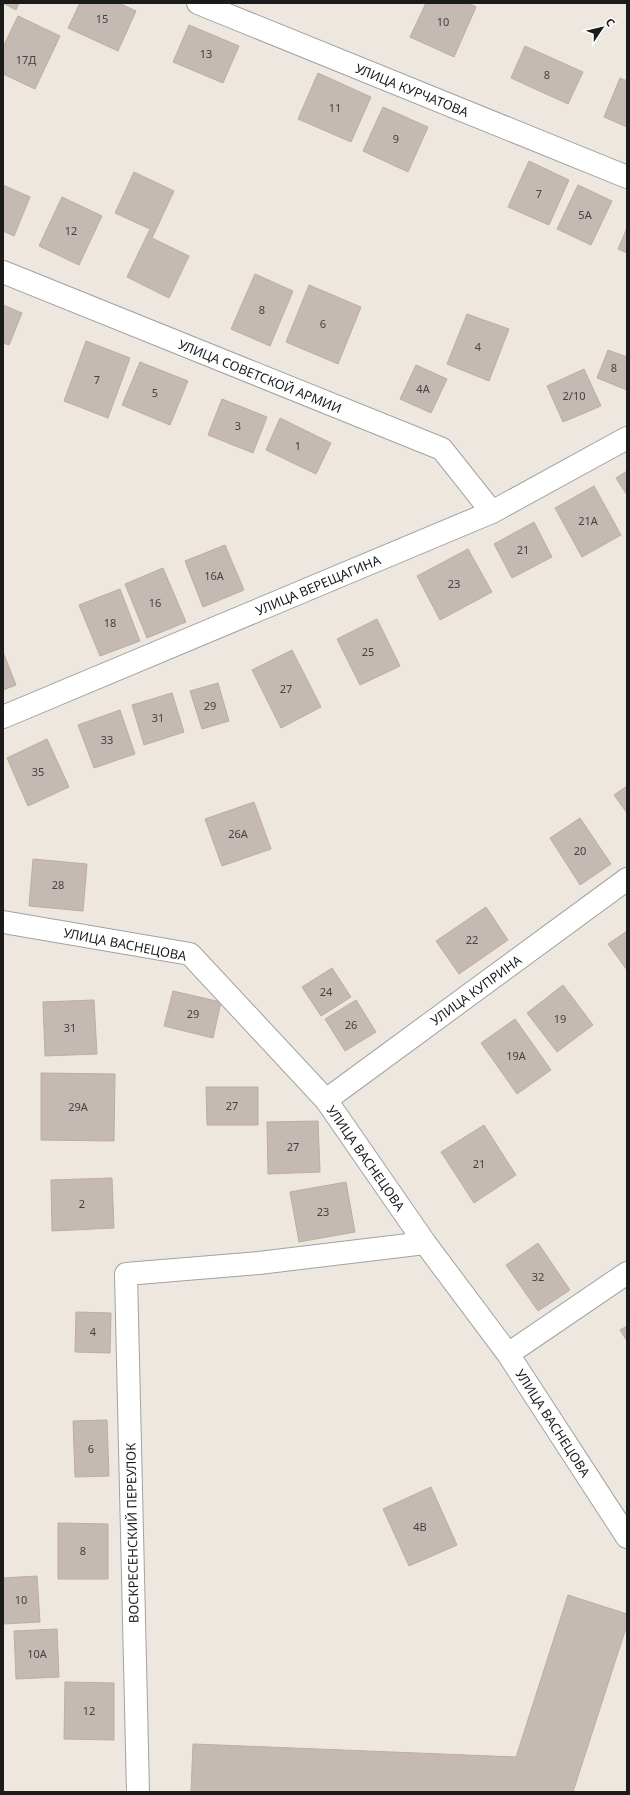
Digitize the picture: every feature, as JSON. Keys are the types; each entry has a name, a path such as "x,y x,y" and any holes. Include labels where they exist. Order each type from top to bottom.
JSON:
{"street":[{"name":"УЛИЦА КУРЧАТОВА","path":"198,3 627,177"},
{"name":"УЛИЦА СОВЕТСКОЙ АРМИИ","path":"3,272 442,449 492,512"},
{"name":"УЛИЦА ВЕРЕЩАГИНА","path":"3,717 492,512 627,438"},
{"name":"УЛИЦА КУПРИНА","path":"326,1100 627,879"},
{"name":"УЛИЦА ВАСНЕЦОВА","path":"3,922 190,954 326,1100 425,1243 508,1354 627,1537"},
{"name":"ВОСКРЕСЕНСКИЙ ПЕРЕУЛОК","path":"138,1792 126,1274 259,1263 425,1243"},
{"path":"508,1354 627,1272"}],"building":[{"path":"3,3 19,3 16,10"},
{"path":"80,3 119,3 136,11 118,51 68,28"},
{"path":"426,3 468,3 476,7 454,57 410,37"},
{"path":"18,16 60,36 35,89 3,74 3,47"},
{"path":"189,25 239,46 223,83 173,62"},
{"path":"525,46 583,72 568,104 511,78"},
{"path":"318,73 371,97 351,142 298,119"},
{"path":"620,78 627,81 627,127 604,117"},
{"path":"383,107 428,127 408,172 363,151"},
{"path":"529,161 569,180 549,225 508,207"},
{"path":"134,172 174,191 152,238 189,256 169,298 127,277 150,229 115,213"},
{"path":"3,185 30,197 14,236 3,231"},
{"path":"578,185 612,201 591,245 557,229"},
{"path":"62,197 102,216 79,265 39,246"},
{"path":"627,228 627,253 618,249"},
{"path":"255,274 293,291 270,346 231,329"},
{"path":"309,285 361,307 338,364 286,342"},
{"path":"3,305 22,313 9,345 3,343"},
{"path":"467,314 509,329 489,381 447,364"},
{"path":"86,341 130,358 108,418 64,401"},
{"path":"608,350 627,357 627,390 597,378"},
{"path":"140,362 188,381 170,425 122,405"},
{"path":"416,365 447,379 431,413 400,399"},
{"path":"584,369 601,406 563,422 547,386"},
{"path":"222,399 267,417 253,453 208,435"},
{"path":"280,418 331,443 316,474 266,450"},
{"path":"627,471 627,495 616,478"},
{"path":"594,486 621,535 582,557 555,508"},
{"path":"534,522 552,557 512,578 494,544"},
{"path":"225,545 244,590 203,607 185,561"},
{"path":"468,549 492,592 440,620 417,576"},
{"path":"163,568 186,622 147,638 125,584"},
{"path":"120,589 140,641 100,656 79,605"},
{"path":"377,619 400,666 360,685 337,639"},
{"path":"292,650 321,707 281,728 252,670"},
{"path":"3,652 16,685 3,690"},
{"path":"218,683 229,721 202,729 190,691"},
{"path":"172,693 184,732 144,745 132,705"},
{"path":"120,710 135,754 94,768 78,725"},
{"path":"47,739 69,787 28,806 7,758"},
{"path":"627,786 627,813 614,795"},
{"path":"254,802 271,849 222,866 205,819"},
{"path":"580,818 611,864 580,885 550,838"},
{"path":"33,859 87,864 83,911 29,906"},
{"path":"486,907 508,940 459,974 436,941"},
{"path":"627,931 627,970 608,944"},
{"path":"332,968 351,997 321,1016 302,987"},
{"path":"563,985 593,1025 557,1052 527,1013"},
{"path":"173,991 221,1002 213,1038 164,1026"},
{"path":"94,1000 97,1054 45,1056 43,1002"},
{"path":"356,1000 376,1032 345,1051 325,1019"},
{"path":"515,1019 551,1070 517,1094 481,1043"},
{"path":"41,1073 115,1074 114,1141 41,1140"},
{"path":"206,1087 258,1087 258,1125 207,1125"},
{"path":"318,1121 320,1172 268,1174 267,1122"},
{"path":"484,1125 516,1175 474,1203 441,1152"},
{"path":"112,1178 114,1228 52,1231 51,1180"},
{"path":"346,1182 355,1232 299,1242 290,1192"},
{"path":"538,1243 570,1290 538,1311 506,1265"},
{"path":"76,1312 111,1313 110,1353 75,1352"},
{"path":"627,1326 627,1341 620,1330"},
{"path":"107,1420 109,1476 75,1477 73,1421"},
{"path":"431,1487 457,1545 409,1566 383,1509"},
{"path":"58,1523 108,1524 108,1579 58,1579"},
{"path":"37,1576 40,1622 3,1624 3,1578"},
{"path":"568,1595 627,1614 627,1625 573,1792 191,1792 193,1744 516,1757"},
{"path":"57,1629 59,1677 16,1679 14,1631"},
{"path":"65,1682 114,1683 114,1740 64,1739"}]}
